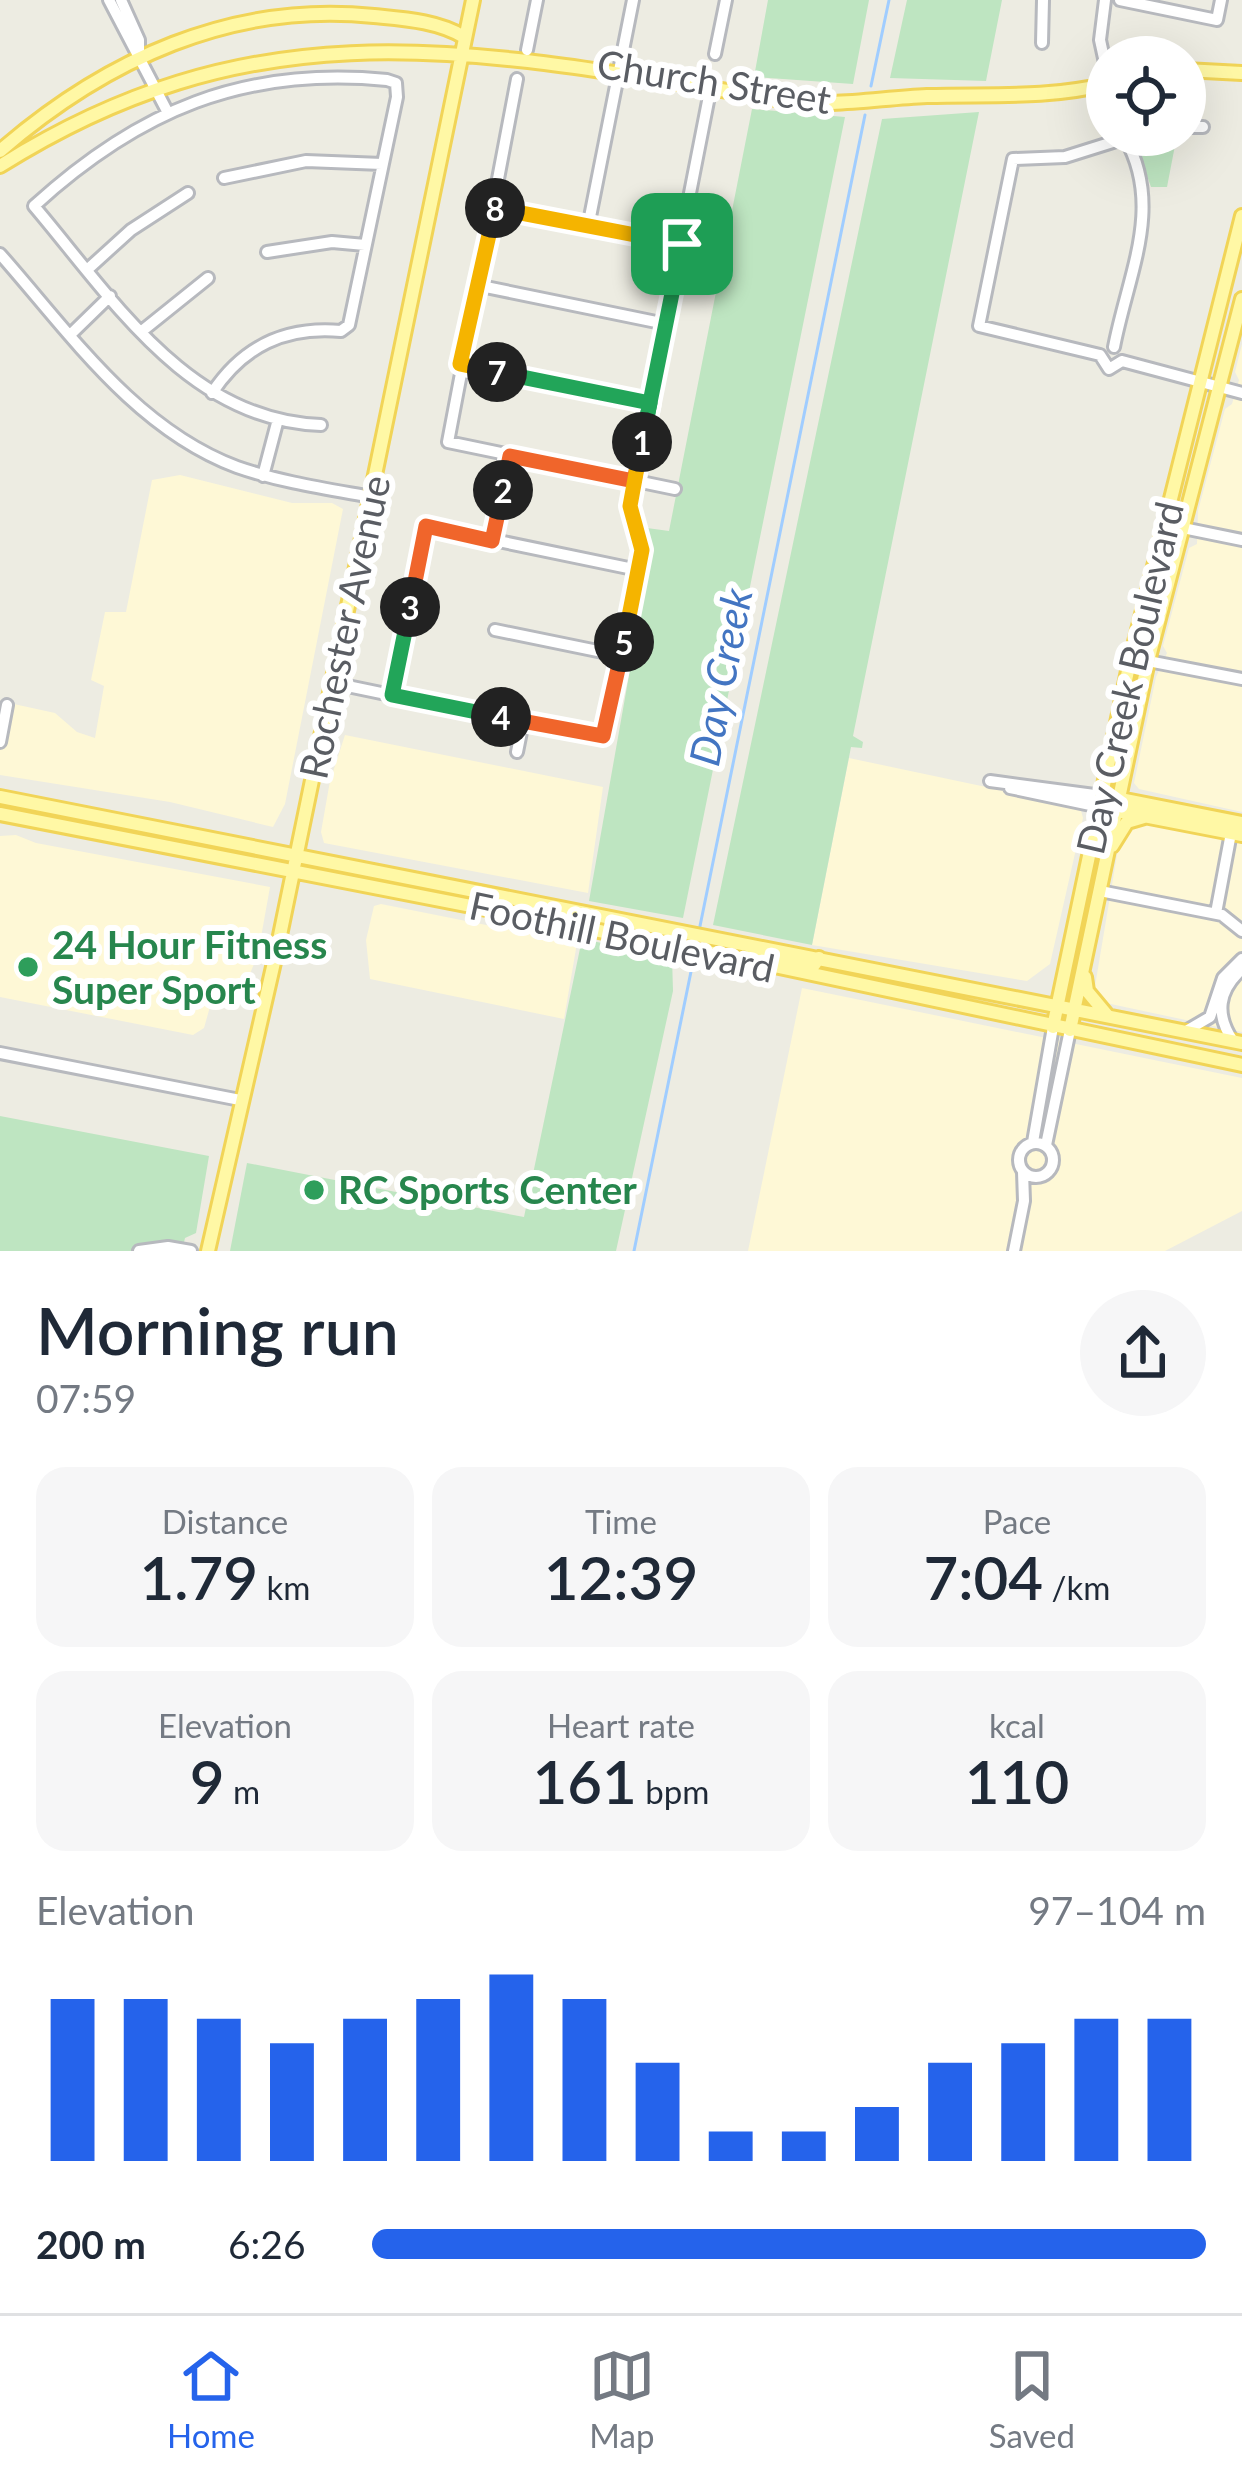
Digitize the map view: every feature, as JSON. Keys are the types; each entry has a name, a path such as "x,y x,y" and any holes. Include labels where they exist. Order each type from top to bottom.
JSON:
{"main road":[{"name":"Rochester Avenue","path":"208,1251 334,683 473,0"},
{"name":"Church Street","path":"0,151 56,104 142,60 246,22 315,14 388,17 450,28 465,37 526,50 824,104 930,96 1030,98 1086,88"},
{"name":"Church Street","path":"0,166 60,115 142,60"},
{"path":"1206,71 1242,74"},
{"name":"Day Creek Boulevard","path":"1053,1027 1154,565 1242,216"},
{"name":"Day Creek Boulevard","path":"1070,1030 1148,661 1242,299"},
{"path":"1154,565 1183,528 1174,518 1173,489"},
{"name":"Foothill Boulevard","path":"0,797 297,854 697,943 727,956 1242,1065"},
{"path":"1101,802 1238,830"},
{"path":"1118,805 1147,816 1238,830"},
{"name":"Foothill Boulevard","path":"0,814 697,943 819,958 1237,1041"},
{"path":"1108,852 1127,822 1147,816"},
{"path":"727,956 747,953 814,965 819,958"},
{"path":"1084,970 1087,991 1108,1015"},
{"path":"1022,998 1063,977"}],"street":[{"path":"109,0 167,111"},
{"path":"122,0 140,40 142,60"},
{"path":"526,50 537,0"},
{"path":"588,227 634,0"},
{"path":"715,54 726,0"},
{"path":"1042,43 1043,0"},
{"path":"1101,36 1105,0"},
{"path":"1120,0 1217,20 1221,0"},
{"path":"212,393 242,356 266,341 306,329 345,329 396,83 301,78 257,84 167,111 104,146 34,206 142,331 212,393 277,423 321,425"},
{"path":"517,79 448,442 676,489"},
{"path":"334,683 603,736 642,543 630,506 634,481 711,86"},
{"path":"1086,150 1065,157 1012,161 980,329 1100,355 1114,347"},
{"path":"1136,156 1146,199 1114,347 1122,361 1242,394"},
{"path":"224,178 306,161 382,164"},
{"path":"88,269 131,230 188,194"},
{"path":"491,207 722,255"},
{"path":"267,252 332,242 364,245"},
{"path":"0,254 156,422 195,448 263,476 371,497"},
{"path":"142,331 208,278"},
{"path":"476,285 666,324"},
{"path":"71,334 110,296"},
{"path":"1100,355 1108,369 1122,361"},
{"path":"460,364 650,403"},
{"path":"263,476 277,423"},
{"path":"492,541 510,456"},
{"path":"392,695 426,526 638,570"},
{"path":"1183,528 1242,540"},
{"path":"495,630 622,656"},
{"path":"1148,661 1242,679"},
{"path":"0,742 7,705"},
{"path":"517,752 523,722"},
{"path":"1101,802 990,781 1101,802"},
{"path":"1216,913 1238,830"},
{"path":"1100,891 1216,913 1242,931"},
{"path":"1186,1031 1210,1017 1222,978 1242,959"},
{"path":"1237,1041 1220,1007 1228,983 1242,969"},
{"name":"Day Creek Boulevard","path":"1039,1144 1053,1027"},
{"name":"Day Creek Boulevard","path":"1039,1144 1070,1030"},
{"path":"0,1053 240,1100"},
{"path":"1039,1144 1054,1160 1030,1202 1018,1251 1025,1196 1019,1155 1039,1144"},
{"path":"1023,1172 1042,1176"},
{"path":"139,1251 191,1251"}],"shaded area":[{"path":"1242,344 1242,812 1139,789 1134,783 1156,677 1167,653 1163,646 1189,548 1197,544 1198,511 1225,409 1232,404 1239,380 1235,372"},
{"path":"180,475 292,503 332,503 343,509 285,804 273,827 170,802 0,775 0,701 55,713 77,732 95,738 104,686 91,680 105,612 126,612 152,480"},
{"path":"345,735 603,787 588,893 324,843 321,832 330,781"},
{"path":"849,758 1080,807 1083,818 1050,964 1027,981 812,945"},
{"path":"1144,821 1242,840 1242,1032 1106,1003 1094,992 1119,843 1126,829"},
{"path":"16,835 36,843 270,887 258,954 245,986 217,982 204,1028 193,1035 0,997 0,836"},
{"path":"374,906 577,943 564,1019 370,979 366,940"},
{"path":"802,988 1242,1078 1242,1211 1165,1251 748,1251"}],"green space":[{"path":"768,0 869,0 853,84 754,77"},
{"path":"907,0 1002,0 986,81 890,78"},
{"path":"752,109 845,117 683,918 589,901 651,551 647,528 669,531"},
{"path":"979,112 853,736 863,742 862,748 851,747 812,945 713,925 882,119"},
{"path":"1140,156 1173,156 1167,187 1151,187"},
{"path":"582,939 672,957 673,991 616,1251 230,1251 247,1163 524,1217"},
{"path":"0,1116 209,1156 196,1233 185,1238 182,1251 0,1251"}],"waterway":[{"name":"Day Creek","path":"871,86 889,0"},
{"name":"Day Creek","path":"699,931 865,115"},
{"name":"Day Creek","path":"634,1251 695,952"}],"place":[{"name":"24 Hour Fitness Super Sport","path":"28,967"},
{"name":"RC Sports Center","path":"314,1190"}],"route":[{"path":"682,244 491,207 460,364 650,403 631,500 642,550 606,733 593,737 392,695 426,526 492,541 510,456 634,481 650,403 682,244"}]}
